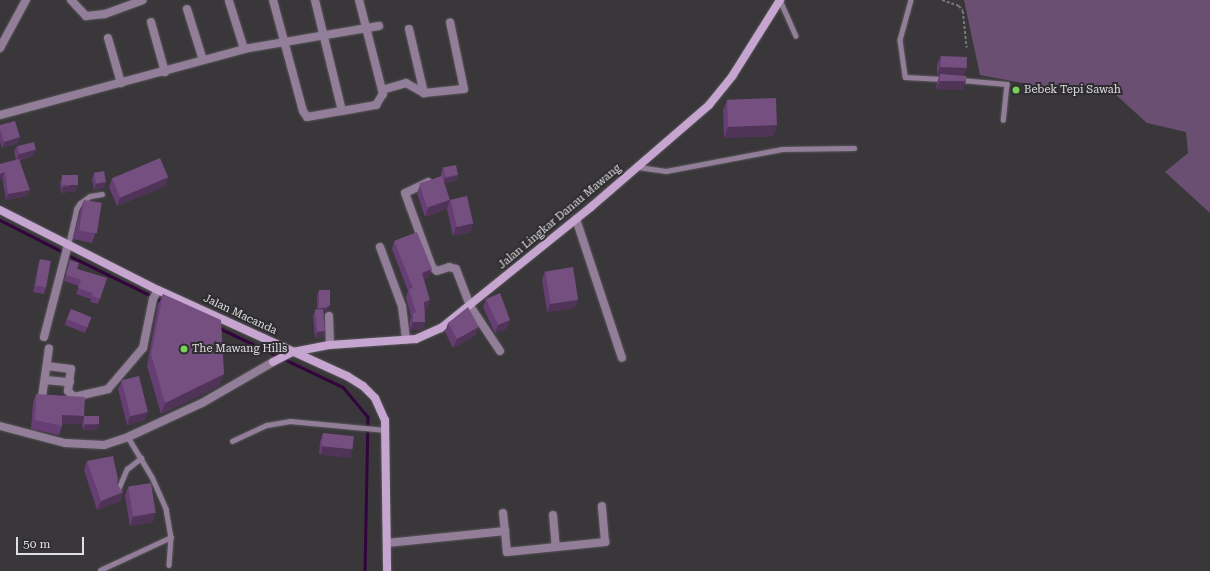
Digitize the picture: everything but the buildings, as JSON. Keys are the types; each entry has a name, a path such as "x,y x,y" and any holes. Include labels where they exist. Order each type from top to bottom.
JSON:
{"street":[{"path":"0,48 26,0"},
{"path":"71,0 86,16 105,14 143,0"},
{"path":"273,0 304,115 307,117 376,105 382,99 382,90 359,0"},
{"path":"315,0 342,111"},
{"name":"Jalan Lingkar Danau Mawang","path":"130,439 202,402 290,353 330,345 406,340 430,335 470,306 576,219 691,121 719,94 780,0"},
{"path":"229,1 244,49"},
{"path":"188,9 203,60"},
{"path":"151,22 165,72"},
{"path":"382,90 406,83 424,93 464,88 450,22"},
{"path":"0,115 165,72 244,49 285,40 323,36 379,26"},
{"path":"409,29 424,93"},
{"path":"108,38 121,83"},
{"path":"428,182 407,190 405,197 432,267 437,271 450,267 456,268 470,306 500,351"},
{"name":"Jalan Macanda","path":"0,210 65,250 156,294 290,353 347,376 363,386 375,398 385,420 383,430 387,571"},
{"path":"576,219 622,358"},
{"path":"380,247 402,306 406,340"},
{"path":"44,337 65,250"},
{"path":"47,366 71,369 68,391 74,397 108,389 143,348 156,294"},
{"path":"329,316 330,345"},
{"path":"42,397 49,348"},
{"path":"45,380 70,382"},
{"path":"0,426 65,443 92,446 130,439"},
{"path":"503,513 507,552 605,542 602,506"},
{"path":"553,515 556,547"},
{"path":"387,543 505,530"}],"lane":[{"path":"780,0 796,36"},
{"path":"911,0 900,40 905,76 1007,84 1003,120"},
{"path":"637,167 666,171 782,149 854,148"},
{"path":"65,250 76,209 80,203 90,196 102,194"},
{"path":"232,441 267,425 290,421 370,430 383,430"},
{"path":"130,439 166,509 171,537 169,565"},
{"path":"117,492 127,468 141,458"},
{"path":"100,570 171,537"}],"path":[{"path":"942,0 960,6 963,12 967,48"}],"shaded area":[{"path":"964,0 1210,0 1210,213 1165,172 1188,153 1186,132 1147,123 1105,85 1038,86 980,75"}],"waterway":[{"path":"0,220 63,252"},
{"path":"68,255 162,301"},
{"path":"219,328 280,357"},
{"path":"284,359 343,387 368,417 365,571"}],"place":[{"name":"Bebek Tepi Sawah","path":"1016,90"},
{"name":"The Mawang Hills","path":"184,349"}]}
